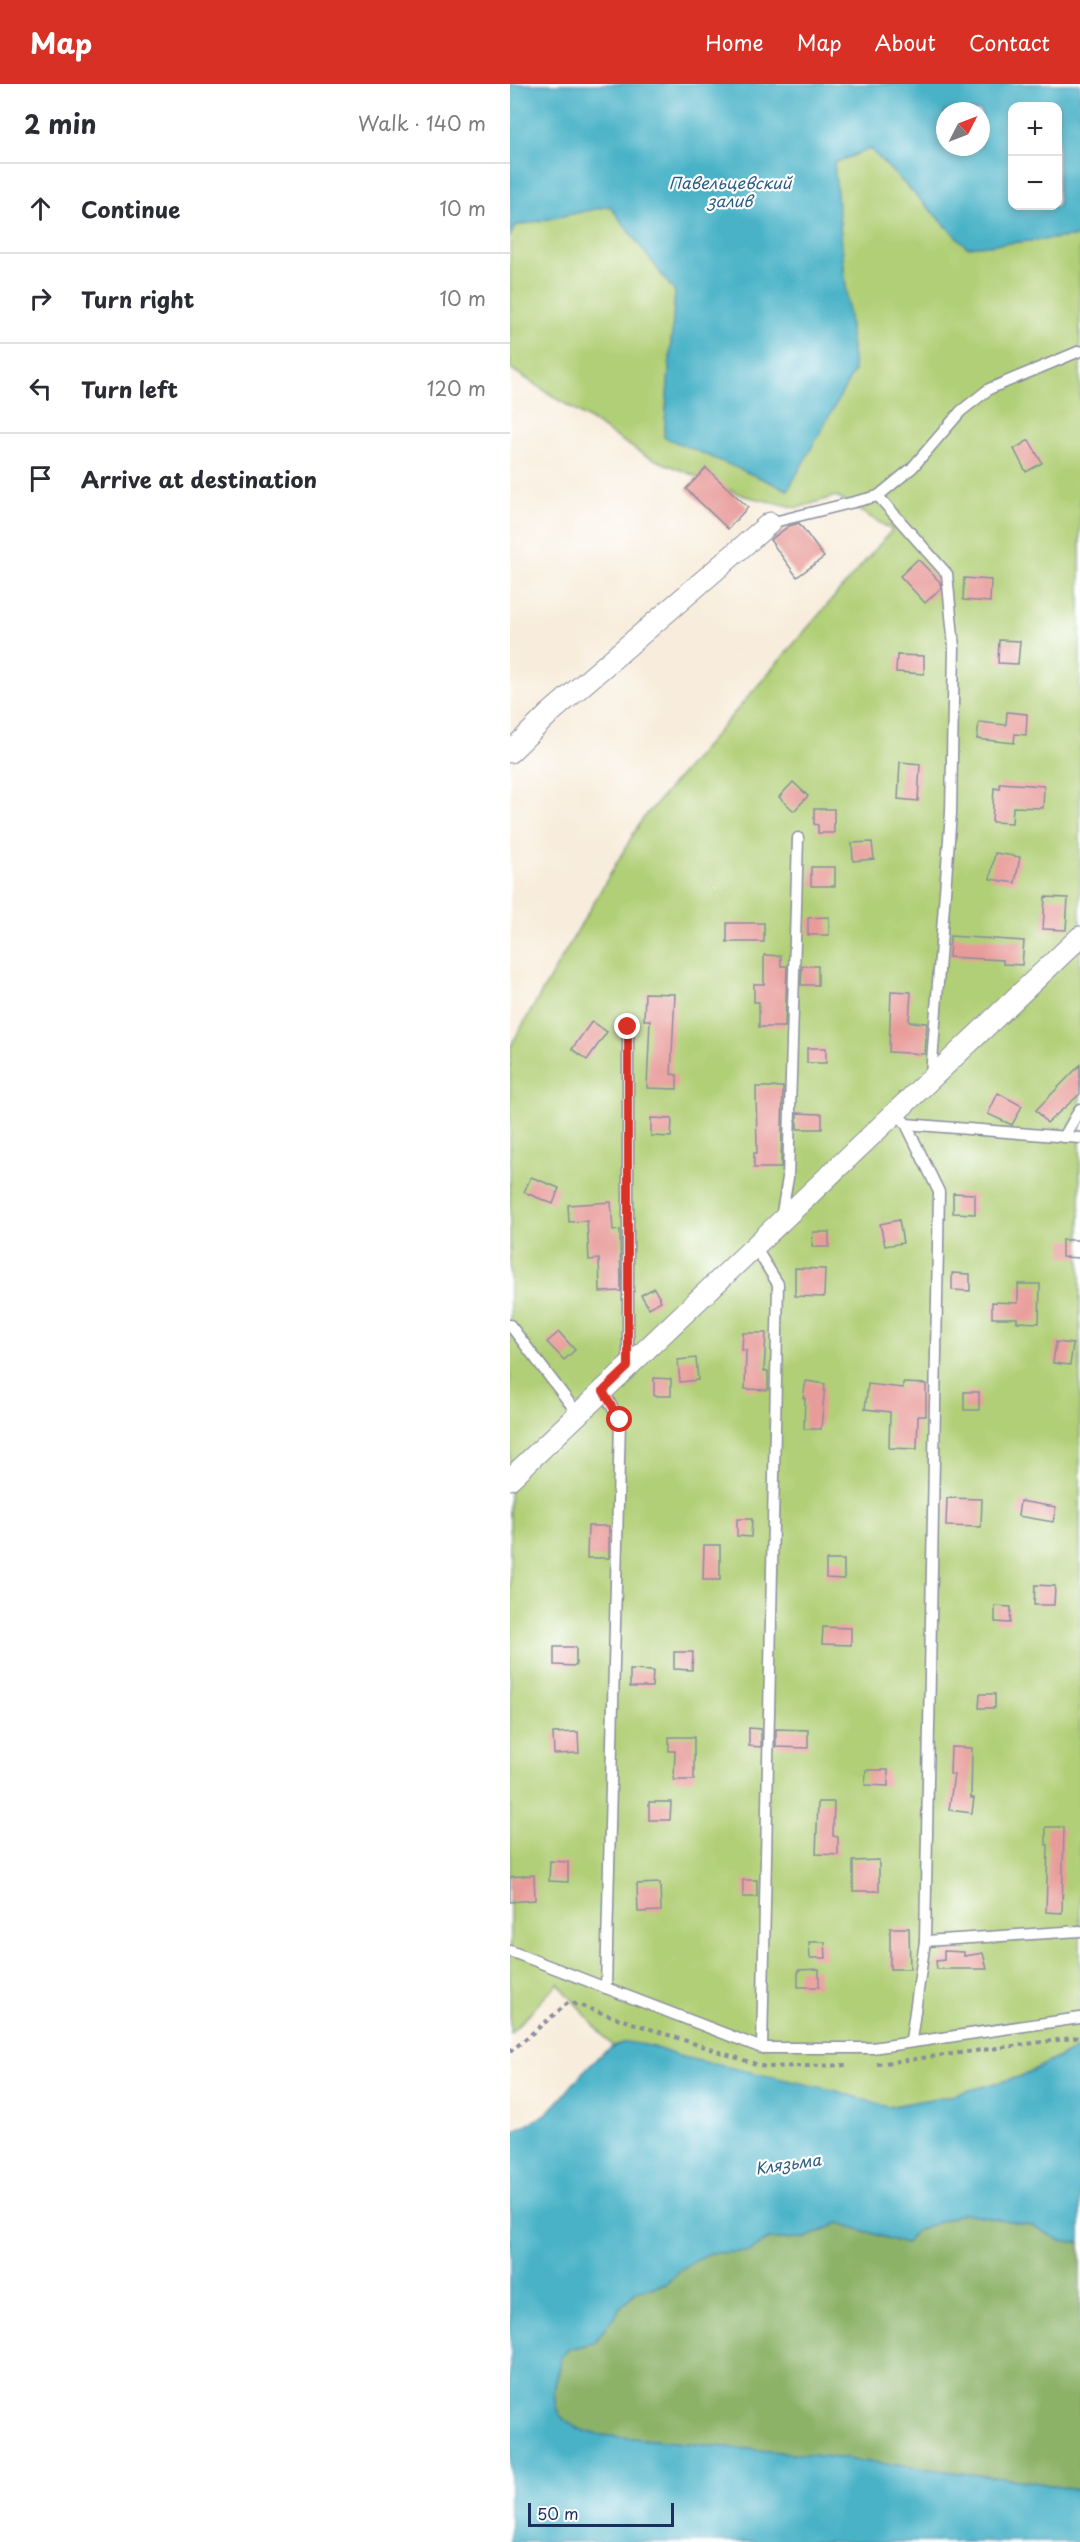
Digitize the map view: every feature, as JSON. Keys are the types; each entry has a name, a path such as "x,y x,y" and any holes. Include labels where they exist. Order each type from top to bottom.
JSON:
{"street":[{"path":"510,752 549,714 770,523"},
{"path":"510,1479 780,1223 901,1118 931,1078 1080,937"}],"lane":[{"path":"770,523 878,496 912,468 961,411 989,389 1080,351"},
{"path":"878,496 947,574 954,647 951,813 931,1078"},
{"path":"780,1223 788,1178 798,838"},
{"path":"628,1027 628,1367"},
{"path":"1064,1137 1080,1109"},
{"path":"901,1118 1080,1138"},
{"path":"901,1118 939,1192 925,1941 911,2040"},
{"path":"755,1247 778,1284 762,2048"},
{"path":"510,1325 578,1414"},
{"path":"603,1391 620,1420 606,1988"},
{"path":"925,1941 1080,1931"},
{"path":"510,1951 762,2048 872,2048 911,2040 1080,2018"}],"green space":[{"path":"870,149 967,247 1080,236 1080,2047 1019,2077 948,2096 887,2107 645,2046 621,2044 612,2046 558,1983 510,2034 510,1047 641,821 892,530 836,496 798,508 745,496 644,455 510,368 510,237 514,226 610,206 675,292 664,437 854,371 834,163"},
{"path":"963,2213 1032,2225 1061,2241 1080,2242 1080,2491 1034,2482 821,2456 600,2435 570,2425 558,2412 554,2394 560,2358 569,2349 594,2343 622,2306 637,2291 666,2284 681,2269 710,2253 749,2252 769,2239 806,2238 839,2223 905,2244 917,2230"}],"water":[{"name":"Павельцевский залив","path":"510,84 1080,84 1080,236 967,247 870,149 834,163 854,371 788,490 664,437 675,292 610,206 515,226 510,237"},
{"name":"Клязьма","path":"626,2042 651,2046 678,2056 837,2091 887,2107 948,2096 1019,2077 1080,2047 1080,2242 1061,2241 1032,2225 963,2213 917,2230 905,2244 839,2223 806,2238 769,2239 749,2252 710,2253 681,2269 666,2284 637,2291 622,2306 594,2343 569,2349 560,2358 554,2393 555,2404 563,2419 579,2429 600,2435 821,2456 1034,2482 1080,2491 1080,2542 510,2542 510,2133 547,2113 592,2062 613,2047"}],"building":[{"path":"1029,440 1042,463 1026,472 1014,449"},
{"path":"706,468 748,507 728,529 686,489"},
{"path":"799,523 824,557 797,577 770,540 789,526"},
{"path":"918,559 940,582 941,588 925,603 900,576"},
{"path":"964,578 991,580 990,602 963,600"},
{"path":"999,640 1020,641 1018,664 998,663"},
{"path":"897,655 924,656 924,674 896,672"},
{"path":"1007,712 1027,714 1026,735 1015,734 1014,743 977,739 979,722 1006,725"},
{"path":"900,762 920,764 918,801 898,799"},
{"path":"793,782 808,796 794,811 779,797"},
{"path":"1000,783 1044,786 1043,808 1013,807 1012,823 992,822 994,788 1000,789"},
{"path":"814,809 834,809 834,833 818,833 818,825 814,824"},
{"path":"872,842 874,859 853,861 852,843"},
{"path":"995,853 1020,857 1015,883 990,879"},
{"path":"811,867 835,867 835,886 811,886"},
{"path":"1045,897 1068,898 1066,930 1043,929"},
{"path":"829,917 829,935 808,935 808,918"},
{"path":"727,923 764,923 764,942 727,942"},
{"path":"950,936 1024,941 1022,965 1003,964 1003,960 949,957"},
{"path":"764,955 781,956 781,966 787,966 785,1027 759,1027 759,1002 754,1002 754,984 764,984"},
{"path":"802,966 818,966 818,985 801,985"},
{"path":"891,991 911,992 909,1022 927,1023 925,1054 889,1052"},
{"path":"645,993 675,994 671,1074 677,1075 677,1089 647,1088 650,1020 644,1020"},
{"path":"592,1021 607,1032 587,1060 572,1049"},
{"path":"807,1048 826,1048 826,1063 807,1063"},
{"path":"1080,1065 1080,1094 1047,1123 1036,1110"},
{"path":"756,1087 783,1087 781,1168 754,1168 754,1153 757,1153"},
{"path":"998,1093 1022,1106 1012,1125 988,1114"},
{"path":"797,1113 822,1114 822,1129 797,1129"},
{"path":"651,1118 672,1119 671,1137 651,1136"},
{"path":"531,1177 559,1188 553,1204 524,1192"},
{"path":"953,1193 975,1194 975,1214 953,1213"},
{"path":"611,1202 613,1231 620,1230 621,1291 600,1292 599,1259 589,1260 587,1221 569,1222 568,1205"},
{"path":"899,1220 903,1243 885,1246 880,1224"},
{"path":"813,1232 829,1232 829,1247 812,1247"},
{"path":"1062,1240 1080,1240 1080,1258 1062,1257"},
{"path":"795,1268 825,1269 824,1297 795,1296"},
{"path":"952,1273 970,1274 970,1291 952,1290"},
{"path":"1018,1284 1040,1284 1039,1323 1017,1322 1017,1318 992,1318 992,1302 1018,1303"},
{"path":"654,1288 661,1301 649,1308 641,1295"},
{"path":"559,1332 575,1350 564,1360 547,1342"},
{"path":"743,1333 766,1333 764,1371 768,1371 768,1390 745,1389 746,1350 742,1350"},
{"path":"1056,1342 1073,1344 1070,1365 1053,1363"},
{"path":"696,1358 698,1380 680,1382 678,1360"},
{"path":"654,1378 671,1379 671,1396 654,1396"},
{"path":"806,1381 825,1384 821,1429 804,1429 805,1398 803,1398"},
{"path":"903,1383 926,1384 926,1416 918,1416 917,1449 889,1448 890,1412 865,1409 868,1384 903,1388"},
{"path":"964,1392 979,1392 979,1410 964,1410"},
{"path":"947,1498 982,1499 981,1527 946,1526"},
{"path":"1020,1501 1056,1507 1053,1522 1018,1516"},
{"path":"737,1519 752,1519 751,1537 737,1536"},
{"path":"588,1526 609,1526 609,1558 587,1558"},
{"path":"704,1545 720,1545 720,1580 703,1580"},
{"path":"826,1560 844,1560 844,1579 826,1578"},
{"path":"1035,1585 1055,1586 1054,1605 1034,1605"},
{"path":"995,1606 1011,1607 1010,1623 995,1622"},
{"path":"823,1627 851,1628 851,1645 822,1644"},
{"path":"554,1647 576,1647 576,1666 554,1665"},
{"path":"674,1652 693,1652 692,1670 674,1669"},
{"path":"630,1670 653,1671 652,1687 630,1687"},
{"path":"980,1694 995,1694 995,1708 979,1708"},
{"path":"749,1728 761,1729 761,1747 749,1746"},
{"path":"776,1729 808,1730 808,1748 776,1747"},
{"path":"578,1732 579,1753 554,1754 553,1733"},
{"path":"669,1737 694,1737 694,1780 674,1780 675,1751 669,1751"},
{"path":"951,1747 972,1748 971,1798 974,1798 972,1813 949,1810 954,1774 950,1774"},
{"path":"866,1770 888,1770 888,1786 865,1785"},
{"path":"649,1802 671,1802 670,1820 649,1820"},
{"path":"818,1802 834,1802 833,1836 838,1837 838,1855 816,1854"},
{"path":"1046,1827 1064,1827 1062,1913 1046,1912 1048,1845 1046,1845"},
{"path":"879,1860 879,1891 853,1891 853,1861"},
{"path":"550,1861 568,1862 568,1882 549,1881"},
{"path":"534,1875 535,1900 510,1902 510,1877"},
{"path":"743,1880 757,1880 757,1897 743,1897"},
{"path":"660,1883 661,1911 638,1912 637,1884"},
{"path":"890,1928 909,1928 910,1969 890,1969"},
{"path":"809,1942 825,1942 826,1958 810,1958"},
{"path":"944,1951 964,1952 964,1956 983,1953 987,1969 937,1969 936,1961 944,1960"},
{"path":"819,1969 819,1987 798,1987 798,1970"}],"route":[{"path":"620,1420 603,1391 628,1367 628,1027"}]}
